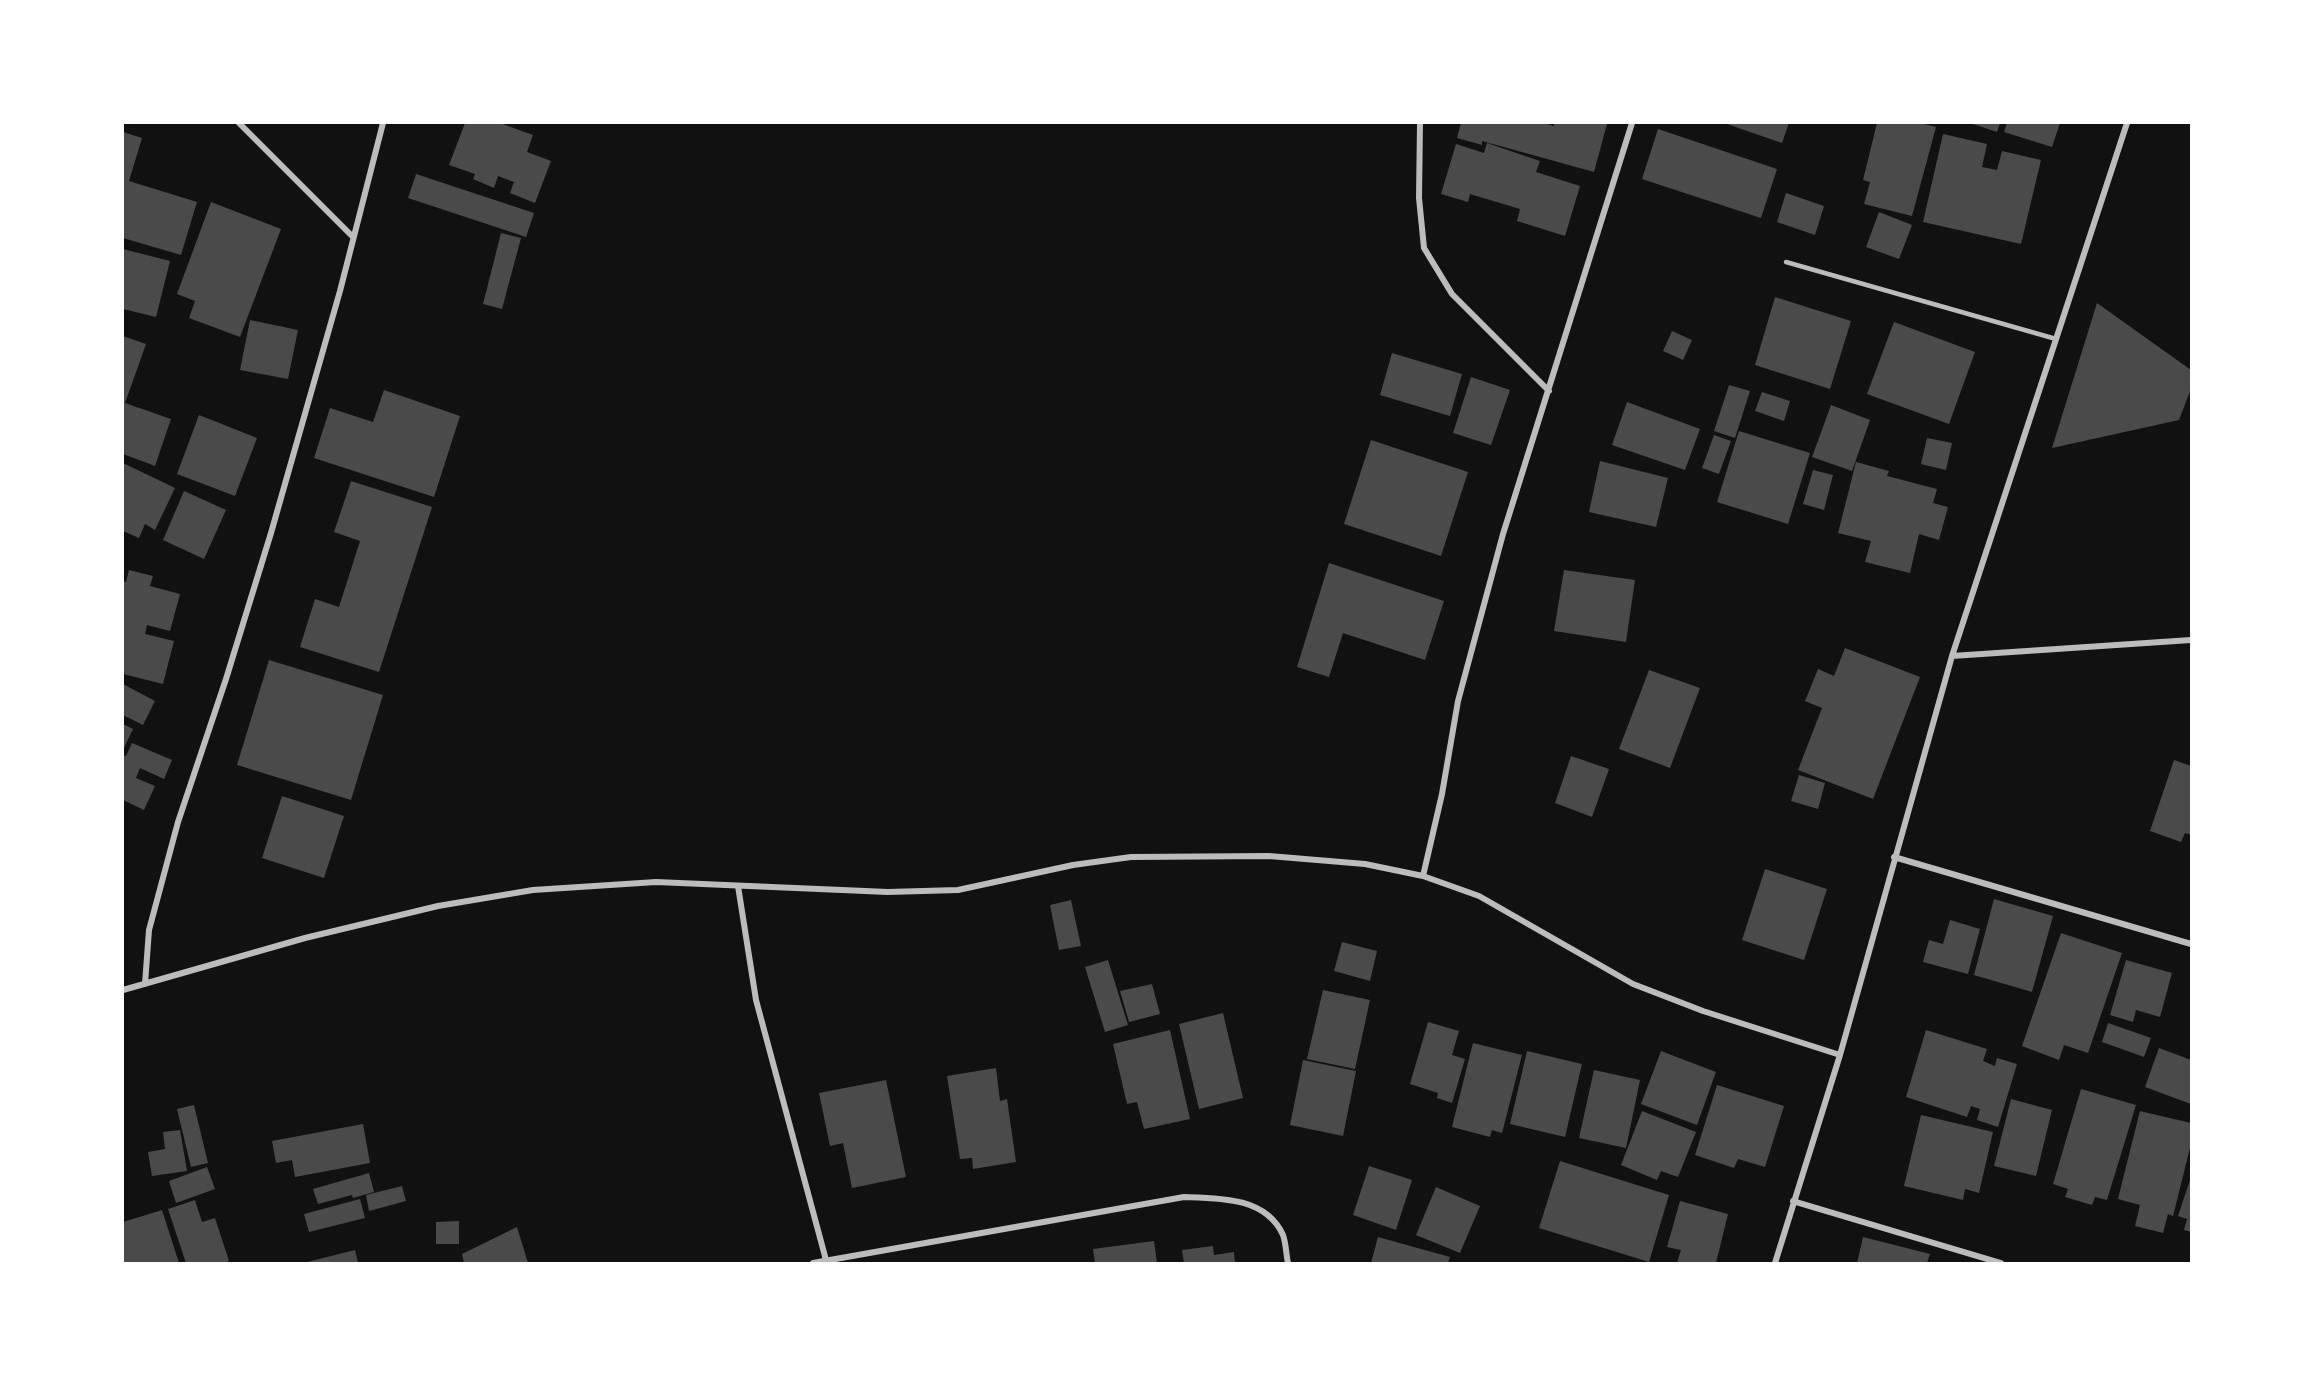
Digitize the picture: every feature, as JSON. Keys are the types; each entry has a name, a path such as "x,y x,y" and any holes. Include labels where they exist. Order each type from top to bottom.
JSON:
{"street":[{"path":"239,123 353,237"},
{"path":"145,984 149,930 178,822 226,680 271,533 383,123"},
{"path":"1420,123 1419,198 1424,248 1452,294 1549,391"},
{"path":"1423,876 1442,794 1458,701 1503,534 1632,123"},
{"path":"1775,1263 1839,1055 1952,656 2127,125"},
{"path":"1952,656 2191,640"},
{"path":"123,990 305,938 438,906 533,890 656,882 888,892 958,891 1073,865 1131,857 1269,856 1365,864 1423,876 1479,896 1633,984 1702,1011 1839,1055"},
{"path":"1894,857 2191,944"},
{"path":"738,886 756,1000 826,1260"},
{"path":"813,1263 1184,1197 1234,1199 1269,1215 1283,1236 1288,1263"},
{"path":"1793,1201 2001,1263"}],"lane":[{"path":"1786,262 2056,339"}],"building":[{"path":"465,123 500,123 533,135 527,152 551,161 535,203 510,193 514,182 498,176 494,188 473,179 475,174 449,165"},
{"path":"1461,123 1544,123 1554,126 1554,123 1607,124 1594,172 1482,141 1482,145 1457,138"},
{"path":"1724,123 1789,123 1782,143"},
{"path":"1877,123 1920,123 1936,127 1912,216 1864,204 1870,182 1863,180"},
{"path":"1970,123 2000,123 1997,132"},
{"path":"2007,123 2060,123 2052,147 2004,132"},
{"path":"1658,129 1777,169 1761,218 1642,179"},
{"path":"123,132 142,138 129,181 197,202 181,255 123,238"},
{"path":"1943,134 1987,144 1982,167 1997,170 2002,151 2041,160 2021,244 1923,222"},
{"path":"1487,143 1540,161 1536,172 1580,186 1565,236 1517,221 1520,209 1470,194 1468,202 1441,194 1456,144 1484,153"},
{"path":"416,174 534,213 526,237 408,198"},
{"path":"1786,193 1824,206 1815,235 1777,222"},
{"path":"211,202 281,229 240,337 189,318 195,301 177,294"},
{"path":"1879,212 1912,225 1899,259 1866,247"},
{"path":"501,233 521,238 502,309 483,304"},
{"path":"123,249 170,261 156,317 123,309"},
{"path":"1775,297 1851,321 1830,389 1755,365"},
{"path":"2097,303 2191,370 2191,389 2179,420 2052,448"},
{"path":"250,320 298,330 288,379 240,370"},
{"path":"1894,322 1975,352 1949,424 1867,394"},
{"path":"1672,331 1692,340 1683,360 1663,351"},
{"path":"123,336 146,344 125,403 171,419 155,466 123,454"},
{"path":"1392,353 1462,374 1450,416 1380,395"},
{"path":"1471,377 1510,390 1491,445 1453,433"},
{"path":"1729,385 1750,391 1735,438 1714,431"},
{"path":"384,390 460,416 434,497 314,458 330,408 373,422"},
{"path":"1762,392 1790,401 1784,421 1755,411"},
{"path":"1627,402 1700,429 1685,470 1612,445"},
{"path":"1831,405 1870,420 1852,471 1812,457"},
{"path":"199,415 257,438 235,496 177,474"},
{"path":"1739,431 1810,453 1788,524 1717,502"},
{"path":"1714,435 1731,441 1719,474 1702,468"},
{"path":"1927,438 1952,443 1946,470 1921,464"},
{"path":"1371,440 1468,472 1441,556 1344,524"},
{"path":"1600,461 1668,478 1656,527 1589,512"},
{"path":"1856,462 1889,471 1887,476 1937,489 1933,503 1948,507 1939,540 1919,534 1910,573 1865,562 1871,541 1838,533"},
{"path":"123,463 175,488 155,530 145,524 139,538 123,531"},
{"path":"1813,470 1833,475 1824,510 1803,504"},
{"path":"351,481 432,507 379,672 300,647 315,599 339,607 360,541 334,532"},
{"path":"184,491 226,510 204,559 163,540"},
{"path":"1329,563 1444,601 1425,660 1343,633 1329,677 1297,667"},
{"path":"129,570 153,576 150,586 180,594 170,631 147,625 145,634 174,641 163,684 123,674 123,581 126,582"},
{"path":"1564,570 1635,580 1626,642 1554,631"},
{"path":"1845,648 1920,677 1873,799 1798,770 1822,708 1805,701 1818,669 1834,676"},
{"path":"269,660 383,695 351,800 237,765"},
{"path":"1649,670 1700,688 1670,768 1619,749"},
{"path":"123,684 155,701 143,725 123,715"},
{"path":"123,724 133,729 123,750"},
{"path":"132,743 172,760 164,779 140,768 136,778 155,786 144,810 123,800 123,755 126,756"},
{"path":"1571,756 1609,769 1592,817 1555,803"},
{"path":"2174,760 2191,766 2191,835 2185,833 2181,842 2150,831"},
{"path":"1799,775 1825,783 1818,809 1791,801"},
{"path":"282,796 344,816 324,878 262,858"},
{"path":"1765,869 1827,889 1804,960 1742,940"},
{"path":"1994,899 2053,916 2032,992 1974,975"},
{"path":"1071,900 1081,946 1059,950 1050,905"},
{"path":"1950,920 1980,929 1968,974 1923,962 1929,940 1943,944"},
{"path":"2061,933 2122,953 2088,1053 2064,1045 2059,1060 2022,1046"},
{"path":"1342,942 1377,951 1370,981 1334,971"},
{"path":"1108,960 1128,1025 1105,1032 1085,967"},
{"path":"2126,960 2172,973 2160,1017 2136,1010 2133,1022 2110,1015"},
{"path":"1152,984 1160,1014 1129,1022 1120,991"},
{"path":"1323,990 1370,1000 1355,1069 1307,1059"},
{"path":"1223,1013 1243,1098 1199,1109 1179,1024"},
{"path":"1428,1022 1459,1031 1452,1055 1465,1059 1452,1103 1437,1098 1438,1093 1410,1084"},
{"path":"2108,1023 2151,1038 2144,1057 2102,1042"},
{"path":"1170,1030 1190,1119 1144,1129 1137,1102 1127,1104 1113,1044"},
{"path":"1926,1030 1987,1049 1983,1061 1995,1066 1997,1058 2017,1064 1998,1127 1977,1120 1980,1109 1971,1106 1967,1117 1906,1097"},
{"path":"1473,1043 1522,1055 1502,1133 1492,1130 1490,1137 1452,1127"},
{"path":"2159,1048 2191,1060 2191,1104 2145,1087"},
{"path":"1527,1051 1582,1064 1565,1137 1510,1124"},
{"path":"1661,1051 1716,1072 1697,1125 1641,1104"},
{"path":"1303,1060 1356,1071 1343,1136 1290,1125"},
{"path":"996,1068 1000,1101 1007,1099 1016,1162 973,1169 972,1158 960,1159 947,1076"},
{"path":"1594,1070 1640,1080 1626,1148 1579,1138"},
{"path":"886,1080 906,1177 852,1188 843,1143 830,1146 819,1093"},
{"path":"1717,1085 1784,1106 1765,1167 1738,1159 1734,1168 1695,1155"},
{"path":"2081,1089 2136,1105 2107,1200 2095,1197 2092,1205 2065,1197 2068,1189 2053,1184"},
{"path":"2011,1099 2052,1110 2036,1176 1994,1166"},
{"path":"194,1105 208,1163 191,1167 177,1109"},
{"path":"1642,1111 1696,1132 1678,1177 1661,1171 1657,1180 1621,1165"},
{"path":"2140,1111 2191,1123 2191,1144 2173,1216 2168,1214 2163,1233 2135,1226 2140,1205 2118,1199"},
{"path":"1921,1115 1993,1132 1979,1193 1965,1189 1963,1200 1904,1186"},
{"path":"363,1124 370,1163 295,1177 292,1160 276,1163 272,1141"},
{"path":"180,1130 187,1171 152,1176 148,1152 165,1149 163,1132"},
{"path":"1560,1161 1669,1195 1649,1262 1539,1228"},
{"path":"1369,1166 1412,1180 1396,1230 1353,1215"},
{"path":"207,1167 215,1189 176,1203 169,1181"},
{"path":"369,1173 374,1192 318,1204 313,1189"},
{"path":"2191,1177 2191,1232 2184,1230 2187,1219 2178,1216"},
{"path":"402,1186 406,1201 369,1211 366,1195"},
{"path":"1436,1187 1480,1206 1460,1253 1416,1235"},
{"path":"360,1199 365,1218 309,1232 304,1214"},
{"path":"195,1200 202,1222 215,1218 229,1261 186,1263 168,1209"},
{"path":"1680,1201 1728,1214 1716,1263 1677,1263 1681,1250 1667,1247"},
{"path":"162,1210 179,1263 123,1263 123,1222"},
{"path":"459,1221 459,1244 436,1244 436,1222"},
{"path":"517,1227 528,1263 464,1263 462,1254"},
{"path":"1378,1237 1450,1257 1448,1263 1371,1263"},
{"path":"1863,1237 1930,1254 1927,1263 1857,1263"},
{"path":"1154,1241 1157,1263 1095,1263 1093,1249"},
{"path":"1213,1246 1214,1255 1234,1252 1235,1263 1184,1263 1182,1250"},
{"path":"355,1250 358,1263 307,1263 307,1262"}]}
